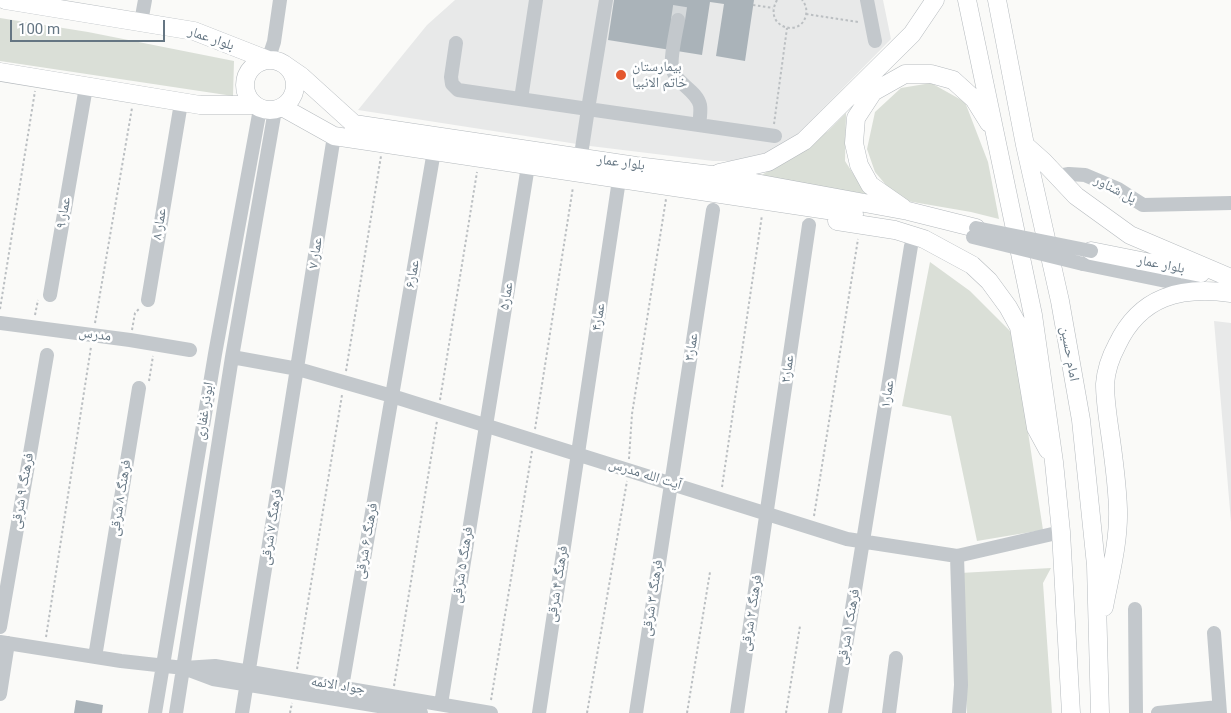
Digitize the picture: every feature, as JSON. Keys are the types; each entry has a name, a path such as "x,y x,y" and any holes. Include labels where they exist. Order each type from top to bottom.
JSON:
{"main road":[{"name":"بلوار عمار","path":"5,0 47,3 194,31 277,62 301,76 354,124 580,165 619,180 905,221 974,233"},
{"path":"712,175 768,162 804,140 912,34 935,0"},
{"path":"967,0 1033,315 1054,462 1061,532 1071,713"},
{"name":"امام حسین","path":"1000,0 1025,145 1060,301 1081,420 1096,565 1100,713"},
{"path":"260,61 277,62 291,71 294,79 295,88 293,96 268,108 248,98 244,90 244,81 247,73 252,66 260,61"},
{"name":"بلوار عمار","path":"0,72 180,103 268,108 334,136 528,166 580,165 712,175 908,211 974,233"},
{"path":"908,211 870,185 859,165 854,143 856,118 873,92 905,74 931,74 953,80 974,99 995,133"},
{"path":"1025,145 1076,196 1130,235 1228,285"},
{"path":"768,201 809,216 895,230 924,239 972,265 989,281 1008,307 1018,327 1036,428 1054,462"},
{"name":"بلوار عمار","path":"1087,258 1228,285"},
{"path":"1097,642 1116,546 1118,510 1105,386 1108,363 1122,332 1133,318 1148,305 1166,296 1228,285"}],"street":[{"path":"141,22 144,0"},
{"path":"277,62 274,42 280,0"},
{"path":"521,99 536,0"},
{"path":"580,165 606,0"},
{"path":"867,0 875,41"},
{"path":"678,20 672,66 674,73 696,96 700,106 700,125"},
{"path":"456,43 451,77 452,84 458,90 774,135"},
{"name":"عمار ۹","path":"50,295 86,87"},
{"name":"عمار ۸","path":"148,300 180,103"},
{"name":"ابوذر غفاری","path":"176,713 232,357 268,108"},
{"name":"ابوذر غفاری","path":"155,713 215,354 268,108"},
{"name":"عمار ۷","path":"298,369 334,136"},
{"name":"عمار۶","path":"392,396 434,151"},
{"name":"عمار۵","path":"486,426 528,166"},
{"name":"پل شناور","path":"1058,176 1069,174 1084,175 1118,189 1143,205 1231,203"},
{"name":"عمار۴","path":"578,454 619,180"},
{"name":"عمار۳","path":"671,484 713,210"},
{"name":"عمار۲","path":"767,513 809,225"},
{"path":"974,233 1087,258"},
{"name":"عمار۱","path":"864,541 911,246"},
{"name":"مدرس","path":"0,323 190,350"},
{"name":"فرهنگ ۹ شرقی","path":"0,627 47,355"},
{"name":"آیت الله مدرس","path":"232,357 298,369 392,396 847,538 957,556 1061,532"},
{"name":"فرهنگ ۷ شرقی","path":"242,713 298,369"},
{"name":"فرهنگ ۸ شرقی","path":"95,657 139,388"},
{"name":"فرهنگ ۶ شرقی","path":"340,700 392,396"},
{"name":"فرهنگ ۵ شرقی","path":"441,704 486,426"},
{"name":"فرهنگ ۴ شرقی","path":"539,713 578,454"},
{"name":"فرهنگ ۳ شرقی","path":"636,713 671,484"},
{"name":"فرهنگ ۲ شرقی","path":"737,713 767,513"},
{"name":"فرهنک ۱ شرقی","path":"835,713 864,541"},
{"path":"957,556 961,685 959,713"},
{"path":"1135,609 1136,713"},
{"path":"1158,713 1220,710 1214,633"},
{"path":"0,694 4,643"},
{"name":"جواد الائمه","path":"4,643 184,668 212,679 296,679 340,700 392,696 491,713"},
{"path":"888,713 896,658"},
{"name":"جواد الائمه","path":"248,678 340,700 421,713"}],"path":[{"path":"777,0 773,8 773,16 778,23 787,28 800,25 806,18 807,10 802,0"},
{"path":"753,5 773,8"},
{"path":"806,14 872,24"},
{"path":"774,135 787,28"},
{"path":"0,310 37,78"},
{"path":"44,649 93,335 134,95"},
{"path":"296,679 383,144"},
{"path":"392,696 480,158"},
{"path":"588,713 629,470 632,414 668,187"},
{"path":"720,499 768,201"},
{"path":"812,528 860,224"},
{"path":"32,327 40,294 50,295"},
{"path":"130,340 135,313 148,300"},
{"path":"139,388 149,381 156,345"},
{"path":"687,713 710,572"},
{"path":"786,713 800,626"}],"shaded area":[{"name":"بیمارستان خاتم الانبیا","path":"455,0 883,0 891,39 798,134 767,153 735,161 713,161 590,146 358,110 427,25"},
{"path":"0,18 88,32 234,61 233,96 0,61"},
{"path":"931,83 965,102 988,162 999,219 907,201 896,197 875,172 867,149 875,112 901,88"},
{"path":"846,113 845,161 866,194 759,177 828,131"},
{"path":"930,262 970,291 1013,334 1043,530 977,541 951,416 902,406"},
{"path":"1214,321 1231,323 1231,522"},
{"path":"1051,568 1043,583 1052,713 967,713 960,573"}],"building":[{"path":"614,0 754,0 745,61 716,56 724,4 710,2 702,55 608,40"},
{"path":"76,700 103,705 102,713 74,713"}],"tunnel":[{"path":"678,20 681,0"}],"place":[{"name":"بیمارستان خاتم الانبیا","path":"621,75"}]}
